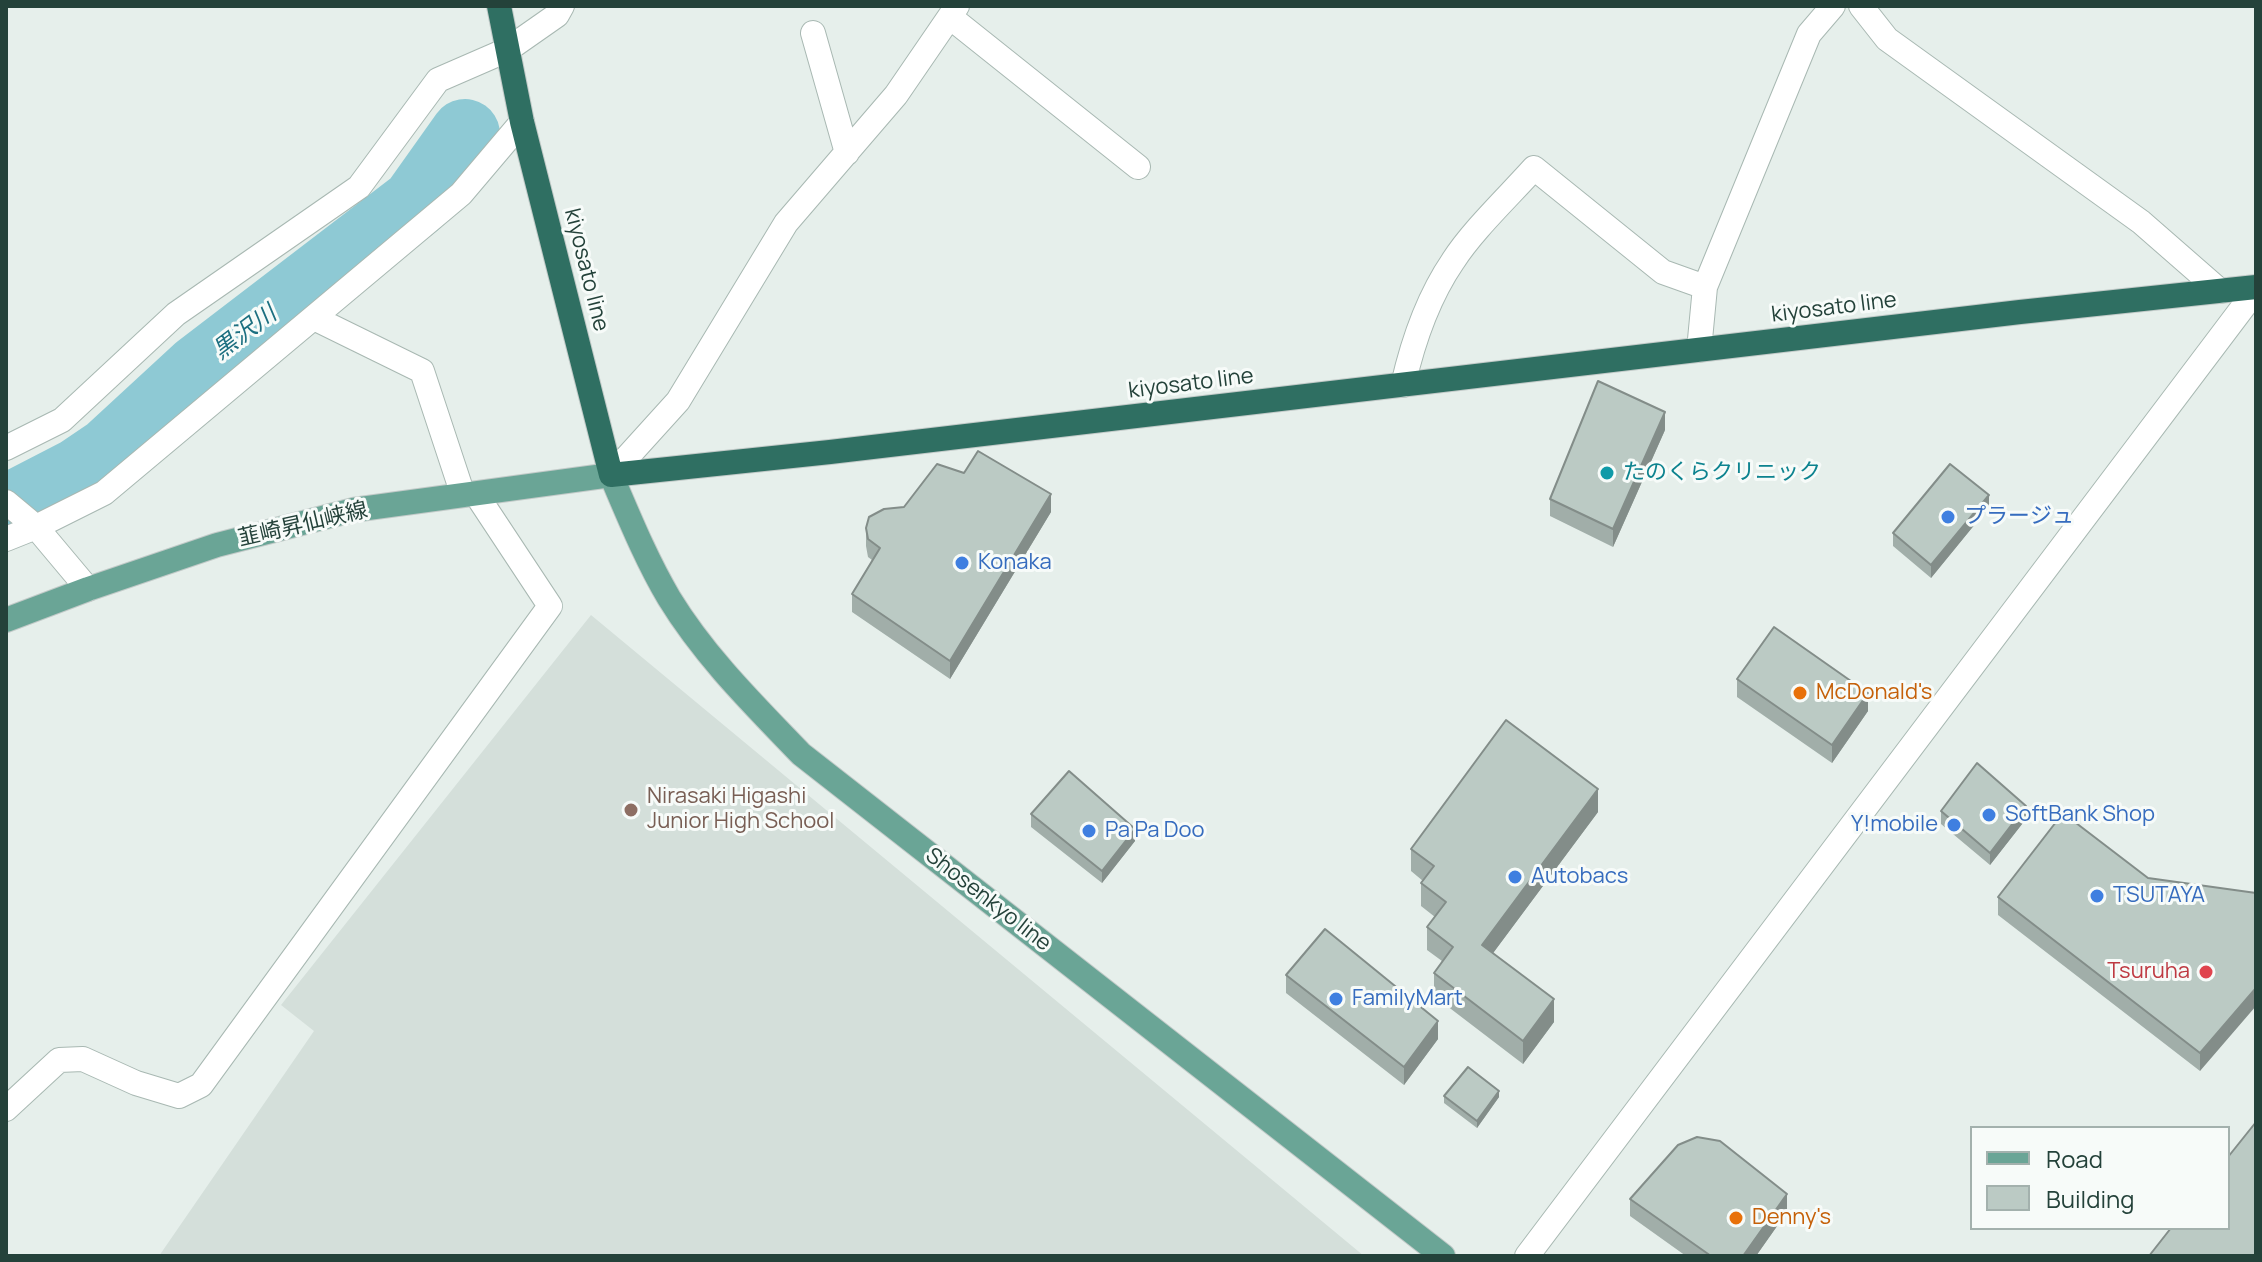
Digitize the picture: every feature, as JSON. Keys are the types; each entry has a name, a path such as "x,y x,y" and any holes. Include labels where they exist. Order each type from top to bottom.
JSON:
{"highway":[{"name":"kiyosato line","path":"499,6 522,122 611,475 2256,288"}],"main road":[{"name":"韮崎昇仙峡線","path":"6,620 217,545 353,510 611,475"},
{"name":"Shosenkyo line","path":"611,475 643,551 671,600 725,676 801,754 1443,1256"}],"street":[{"path":"6,448 62,420 176,314 359,187 438,80 507,50 557,15 562,6"},
{"path":"1699,350 1705,287 1809,34 1833,6"},
{"path":"1861,6 1887,39 2141,222 2220,291"},
{"path":"611,475 678,401 786,223 896,95 953,11 1138,167"},
{"path":"813,33 847,153"},
{"path":"6,539 104,493 461,194 522,122"},
{"path":"1403,385 1426,306 1454,258 1534,168 1663,272 1705,287"},
{"path":"1527,1256 2256,288"},
{"path":"6,1109 59,1060 83,1059 136,1083 179,1096 201,1085 550,606 470,495 422,371 314,318"},
{"path":"6,502 36,527 88,589"}],"shaded area":[{"name":"Nirasaki Higashi Junior High School","path":"591,615 1364,1256 159,1256 314,1031 281,1005"}],"building":[{"name":"たのくらクリニック","path":"1598,381 1665,412 1613,529 1550,499"},
{"path":"978,451 1051,494 950,661 852,594 880,548 868,539 866,528 869,517 884,509 904,507 937,464 964,473"},
{"path":"1950,464 1989,495 1931,565 1893,533"},
{"path":"1774,627 1868,693 1832,745 1737,679"},
{"path":"1506,720 1598,789 1482,945 1554,999 1523,1041 1434,973 1453,947 1427,927 1446,902 1421,883 1434,866 1411,849"},
{"path":"1977,763 2026,806 1990,853 1941,811"},
{"path":"1069,771 1135,829 1102,871 1031,814"},
{"path":"2063,813 2148,878 2256,893 2256,988 2200,1053 1998,897"},
{"path":"1325,929 1438,1021 1404,1067 1286,975"},
{"path":"1468,1067 1499,1091 1477,1121 1444,1096"},
{"path":"2256,1122 2256,1256 2149,1256 2169,1230 2230,1230 2230,1154"},
{"path":"1697,1137 1720,1141 1787,1194 1743,1256 1711,1256 1630,1199 1678,1145"}],"waterway":[{"name":"黒沢川","path":"6,510 78,473 109,452 199,369 416,203 465,134"}],"place":[{"name":"たのくらクリニック","path":"1607,473"},
{"name":"プラージュ","path":"1948,517"},
{"name":"Konaka","path":"962,563"},
{"name":"McDonald's","path":"1800,693"},
{"name":"Nirasaki Higashi Junior High School","path":"631,810"},
{"name":"SoftBank Shop","path":"1989,815"},
{"name":"Y!mobile","path":"1954,825"},
{"name":"Pa Pa Doo","path":"1089,831"},
{"name":"Autobacs","path":"1515,877"},
{"name":"TSUTAYA","path":"2097,896"},
{"name":"Tsuruha","path":"2206,972"},
{"name":"FamilyMart","path":"1336,999"},
{"name":"Denny's","path":"1736,1218"}]}
